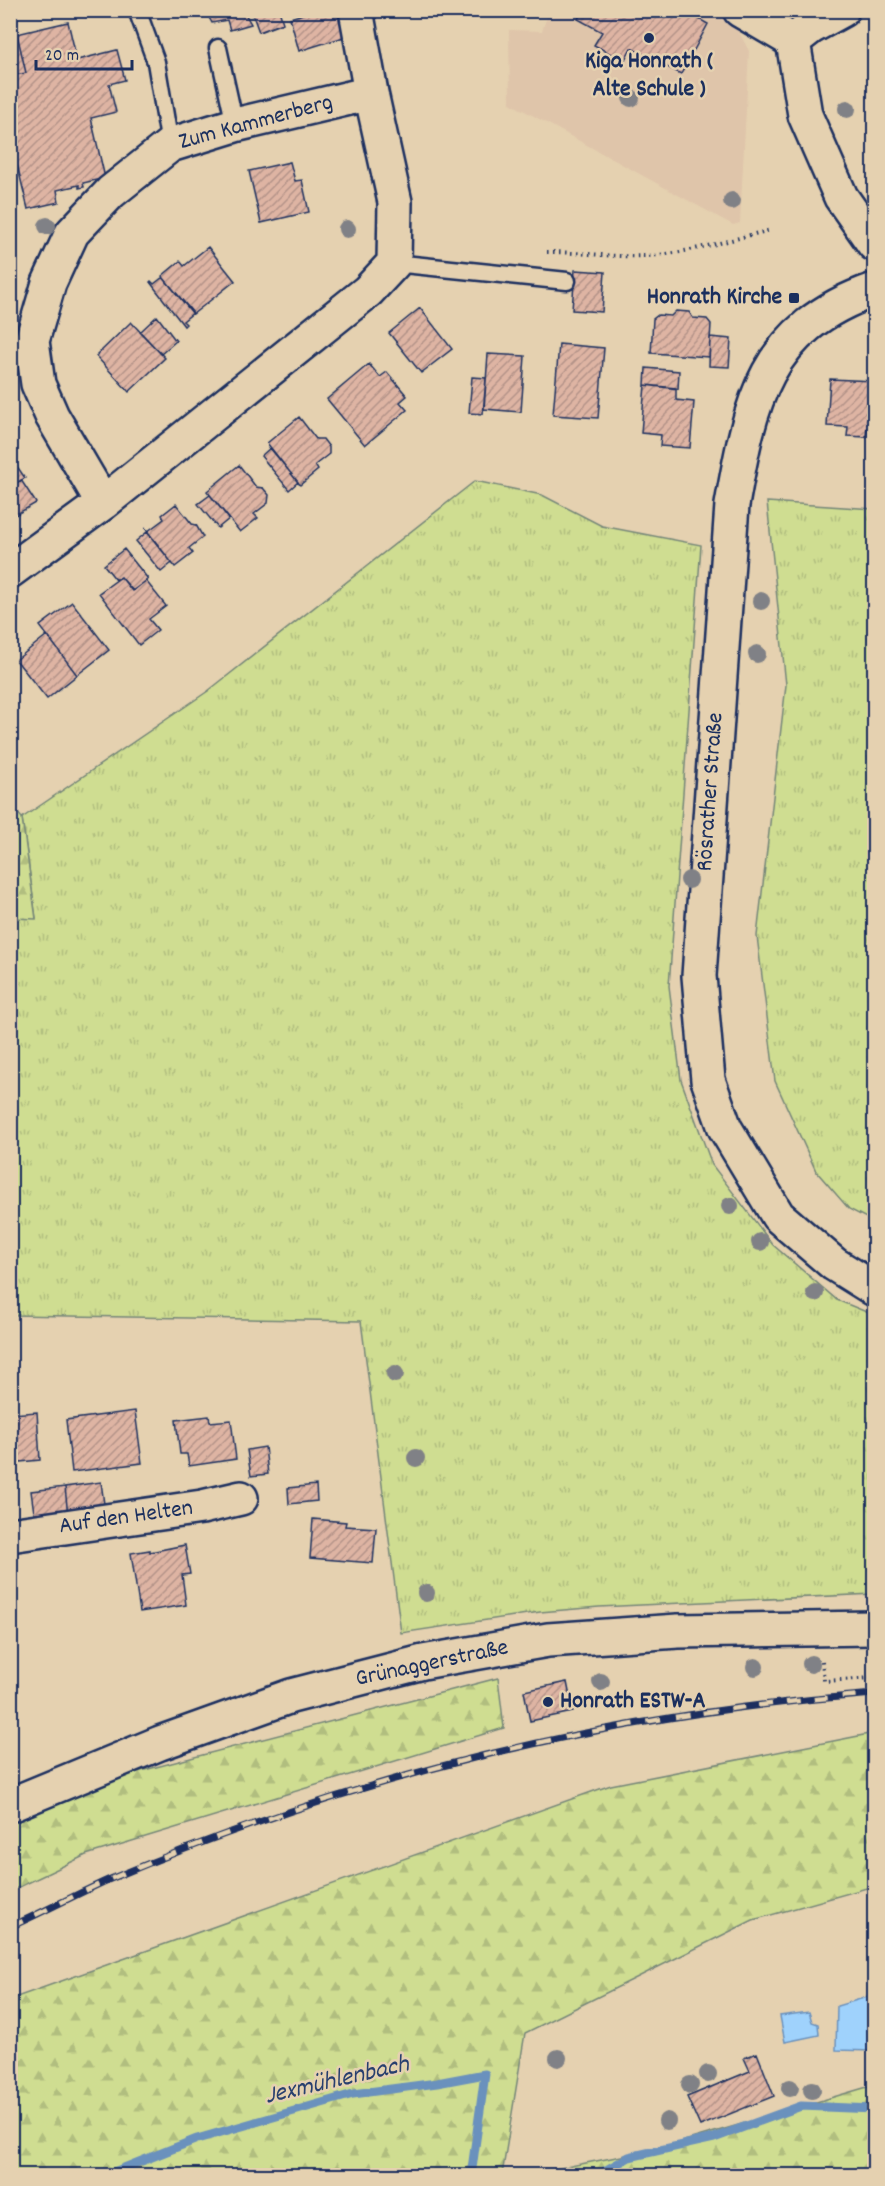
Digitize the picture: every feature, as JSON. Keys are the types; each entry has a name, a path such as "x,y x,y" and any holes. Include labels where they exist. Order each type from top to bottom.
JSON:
{"street":[{"path":"10,571 103,503 369,291 394,263 395,202 371,93 356,10"},
{"path":"740,10 794,41"},
{"path":"794,41 811,27 838,11"},
{"path":"794,41 805,115 841,197 874,244"},
{"name":"Zum Kammerberg","path":"103,503 52,416 38,384 32,341 49,284 72,233 111,192 170,145 234,125 371,93"},
{"name":"Rösrather Straße","path":"874,290 851,298 811,323 779,354 763,380 743,438 732,504 699,976 708,1080 725,1128 778,1216 834,1264 874,1289"},
{"name":"Auf den Helten","path":"10,1535 202,1507 241,1498"},
{"name":"Grünaggerstraße","path":"10,1805 160,1743 291,1696 423,1662 560,1639 678,1631 874,1628"}],"lane":[{"path":"137,10 156,62 170,145"},
{"path":"218,48 234,125"},
{"path":"394,263 567,281"}],"path":[{"path":"543,252 578,252 615,257 659,255 771,230"},
{"path":"823,1673 824,1681 874,1678"}],"shaded area":[{"path":"715,10 732,19 749,51 740,223 733,225 510,103 509,30 542,31 549,11"}],"green space":[{"path":"475,481 542,495 602,526 701,545 669,986 681,1080 712,1165 773,1245 837,1300 874,1315 874,1594 599,1607 540,1612 401,1633 361,1321 11,1315 11,918 36,918 22,818 208,691"},
{"path":"767,502 874,509 874,1222 849,1209 816,1171 775,1081 757,936 786,685"},
{"path":"11,805 22,818 36,919 11,918"},
{"path":"498,1678 504,1728 86,1855 11,1891 11,1816 110,1779"},
{"path":"874,1733 874,1886 753,1920 525,2033 502,2175 11,2175 11,1999 611,1785"},
{"path":"874,2085 874,2175 525,2175 657,2149"}],"water":[{"path":"874,1995 874,2051 836,2050 837,2006"},
{"path":"809,2012 812,2022 818,2024 819,2035 785,2042 780,2016"}],"building":[{"path":"205,10 243,10 251,24 230,30 227,20 212,23"},
{"path":"251,10 279,10 283,23 259,32"},
{"path":"316,10 337,10 344,37 299,51 290,18"},
{"name":"Kiga Honrath ( Alte Schule )","path":"583,10 683,10 708,24 681,74 631,48 624,61 594,45 602,32 578,19"},
{"path":"68,22 77,60 117,50 125,80 109,84 116,112 91,118 105,178 83,183 84,187 79,188 79,185 57,190 59,202 28,209 10,136 10,98 14,97 10,76 26,73 17,34"},
{"path":"17,34 26,73 10,76 10,36"},
{"path":"290,162 295,181 302,180 309,212 261,223 249,171"},
{"path":"208,247 235,281 193,314 162,276 180,261 184,266"},
{"path":"575,270 605,272 602,312 572,310"},
{"path":"163,277 193,313 183,321 186,324 184,326 150,282 154,284"},
{"path":"420,308 452,349 421,373 389,333"},
{"path":"676,311 689,312 693,318 707,319 711,324 709,357 651,353 653,319 658,315 671,316"},
{"path":"157,316 176,341 161,354 140,332"},
{"path":"131,322 165,358 129,392 96,356"},
{"path":"710,337 731,339 729,367 709,366"},
{"path":"559,344 604,348 598,418 553,415"},
{"path":"488,354 525,356 521,412 484,409"},
{"path":"369,364 380,377 387,372 407,396 400,402 407,410 365,445 327,399"},
{"path":"646,368 679,371 678,389 645,385"},
{"path":"472,377 486,378 483,414 469,413"},
{"path":"830,379 874,381 874,428 867,428 866,437 847,436 848,427 827,426"},
{"path":"645,385 676,388 676,400 694,402 690,448 660,446 661,435 641,433"},
{"path":"299,417 316,439 323,439 329,447 329,454 315,465 318,470 300,485 267,443"},
{"path":"270,448 298,482 289,490 261,456"},
{"path":"10,456 25,478 10,487"},
{"path":"239,465 256,487 263,488 269,495 268,503 254,514 258,518 240,532 207,491"},
{"path":"21,480 36,503 10,518 10,487"},
{"path":"210,495 229,519 218,528 198,504"},
{"path":"176,504 192,524 196,525 203,537 189,548 193,553 175,567 145,528 148,531 164,519 162,515"},
{"path":"147,532 172,563 161,572 136,541"},
{"path":"124,549 148,579 133,591 121,577 116,580 104,565"},
{"path":"121,577 132,591 146,581 166,606 149,619 158,630 139,645 99,593"},
{"path":"72,602 109,650 77,675 40,626"},
{"path":"47,635 77,675 47,699 16,660"},
{"path":"10,1410 12,1414 37,1412 40,1460 10,1463"},
{"path":"135,1411 142,1463 72,1472 66,1420"},
{"path":"209,1416 210,1422 231,1420 236,1459 189,1466 187,1454 180,1454 176,1420"},
{"path":"265,1447 268,1474 251,1476 247,1450"},
{"path":"101,1482 105,1511 68,1516 65,1487"},
{"path":"316,1485 317,1501 289,1504 288,1488"},
{"path":"65,1487 68,1516 35,1520 31,1491"},
{"path":"313,1519 346,1522 345,1526 376,1528 373,1563 310,1558"},
{"path":"185,1545 190,1574 182,1575 186,1605 140,1612 131,1553"},
{"name":"Honrath ESTW-A","path":"567,1682 573,1712 530,1721 524,1691"},
{"path":"757,2053 774,2096 700,2126 687,2097 750,2071 744,2058"}],"waterway":[{"name":"Jexmühlenbach","path":"104,2176 197,2139 353,2094 485,2074 471,2176"},
{"name":"Jexmühlenbach","path":"596,2176 629,2157 714,2138 801,2106 874,2109"}],"railway":[{"path":"10,1927 108,1880 201,1843 295,1810 389,1781 579,1734 774,1703 874,1694"}],"place":[{"name":"Kiga Honrath ( Alte Schule )","path":"649,38"},
{"name":"Honrath Kirche","path":"794,298"},
{"name":"Honrath ESTW-A","path":"548,1702"}]}
